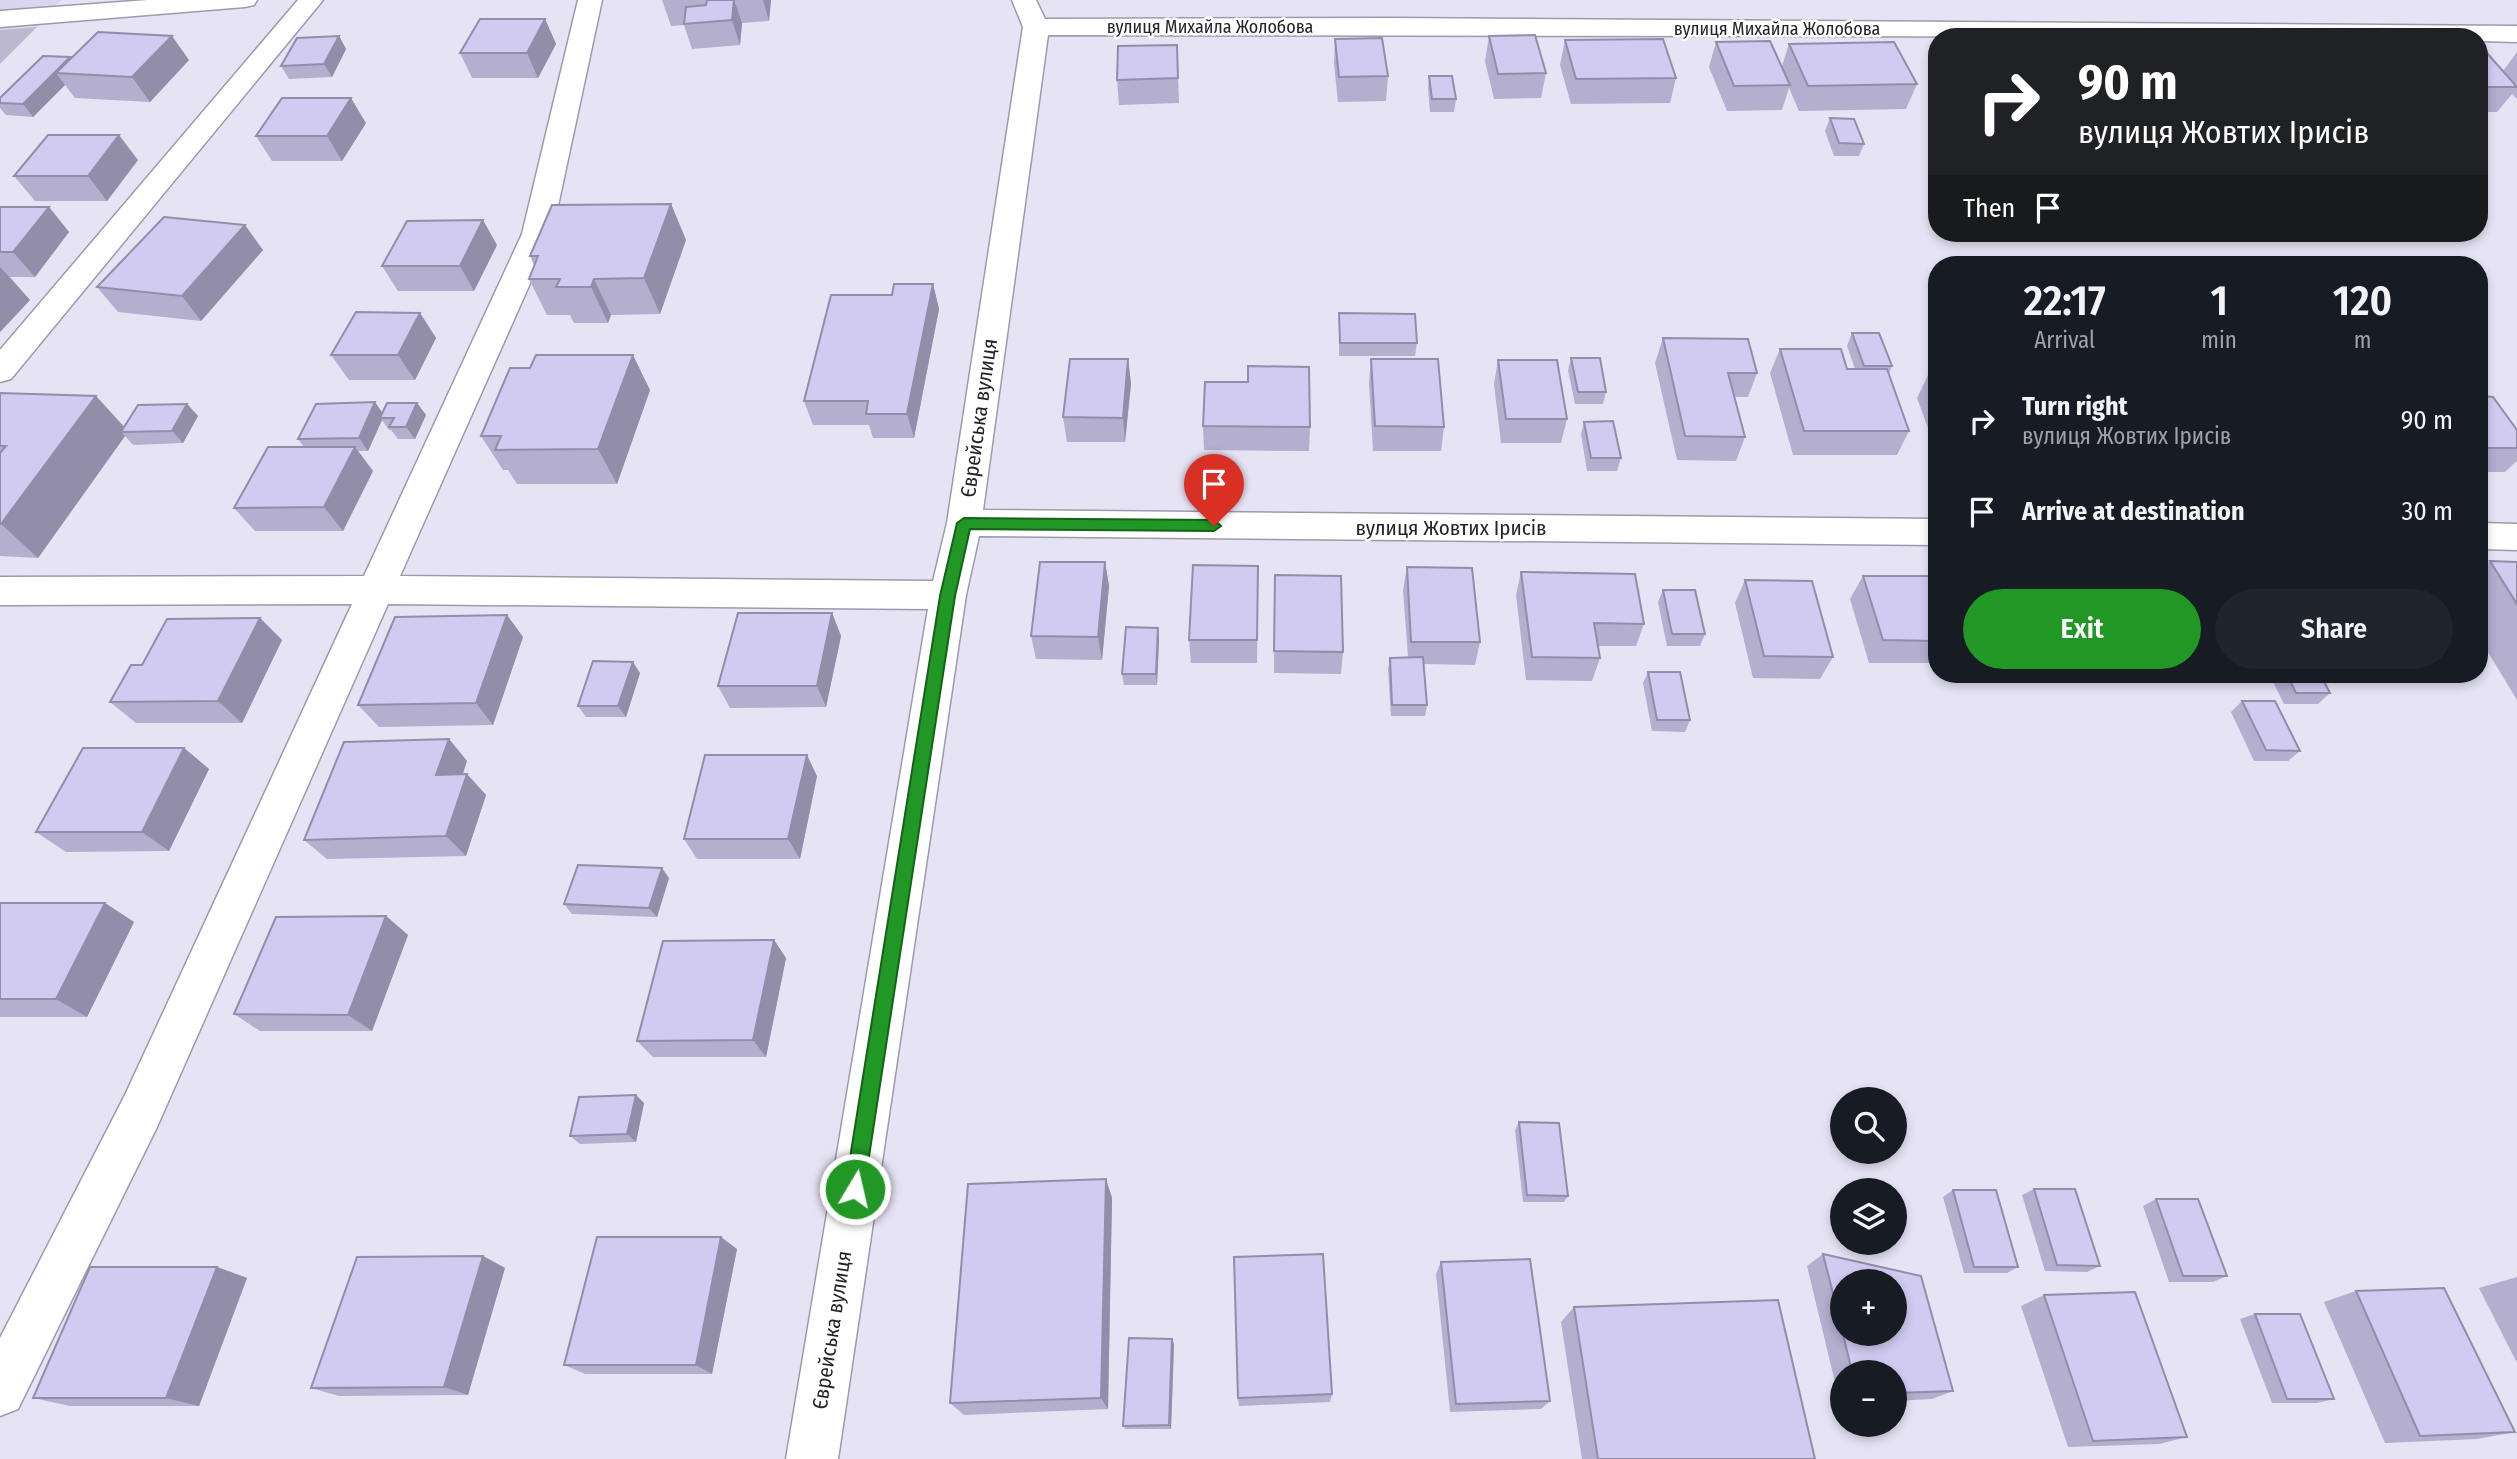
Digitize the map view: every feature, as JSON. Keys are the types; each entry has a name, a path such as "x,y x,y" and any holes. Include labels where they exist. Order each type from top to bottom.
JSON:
{"street":[{"path":"14,12 245,0"},
{"path":"0,371 311,0"},
{"path":"0,1391 141,1111 537,234 590,0"},
{"name":"вулиця Михайла Жолобова","path":"1030,14 1391,26 1928,30"},
{"name":"Єврейська вулиця","path":"812,1459 948,596 964,523 1030,14"},
{"name":"вулиця Михайла Жолобова","path":"2488,34 2517,34"},
{"name":"вулиця Жовтих Ірисів","path":"964,523 1928,532"},
{"path":"2488,537 2517,537"},
{"path":"0,591 376,590 948,596"}],"shaded area":[{"path":"0,0 61,0 37,27 0,30"},
{"path":"37,27 0,64 0,30"}],"building":[{"path":"707,0 734,0 732,20 684,24 686,7 706,5"},
{"path":"480,19 545,19 527,53 460,53"},
{"path":"98,32 172,36 132,77 56,73"},
{"path":"1535,35 1546,73 1498,74 1489,36"},
{"path":"339,36 324,64 281,66 297,38"},
{"path":"1382,38 1388,76 1339,77 1335,39"},
{"path":"1663,39 1676,78 1576,79 1565,40"},
{"path":"1770,41 1790,85 1734,86 1716,42"},
{"path":"1894,42 1917,84 1808,86 1789,44"},
{"path":"1177,45 1178,78 1117,80 1118,46"},
{"path":"2488,54 2517,87 2488,87"},
{"path":"43,56 70,57 23,104 0,103 0,98"},
{"path":"1429,76 1452,76 1456,99 1432,99"},
{"path":"282,98 351,98 327,136 256,136"},
{"path":"1830,118 1854,119 1864,144 1839,143"},
{"path":"48,135 119,135 88,176 14,176"},
{"path":"671,204 644,278 594,279 591,287 556,287 560,279 529,279 538,256 530,256 552,205"},
{"path":"0,207 49,207 13,252 0,252"},
{"path":"164,217 245,225 182,296 97,287"},
{"path":"483,220 460,266 382,266 407,221"},
{"path":"894,284 933,284 907,414 866,414 868,401 804,401 831,295 892,295"},
{"path":"356,312 420,313 398,355 331,355"},
{"path":"1339,313 1415,314 1417,343 1340,343"},
{"path":"1852,333 1879,333 1892,366 1864,366"},
{"path":"1663,338 1748,339 1757,373 1728,373 1745,437 1685,436"},
{"path":"1780,349 1841,349 1847,369 1887,369 1909,431 1804,431"},
{"path":"536,355 633,355 598,449 495,450 501,436 481,436 510,368 530,368"},
{"path":"1571,358 1600,358 1606,392 1578,392"},
{"path":"1070,359 1128,359 1123,418 1063,417"},
{"path":"1371,359 1438,359 1444,427 1375,426"},
{"path":"1498,360 1557,360 1567,419 1506,419"},
{"path":"1248,366 1309,367 1310,427 1203,426 1205,382 1248,382"},
{"path":"0,393 96,396 1,524 0,453 6,446 0,446"},
{"path":"2488,397 2493,397 2517,430 2517,448 2488,448"},
{"path":"375,402 359,438 298,439 316,404"},
{"path":"387,403 417,403 406,427 389,427 394,418 380,418"},
{"path":"187,404 172,431 121,432 138,405"},
{"path":"1613,421 1621,458 1591,458 1584,422"},
{"path":"268,447 355,447 324,507 234,508"},
{"path":"2490,561 2517,562 2517,604"},
{"path":"1040,562 1105,562 1098,637 1031,636"},
{"path":"1193,565 1258,566 1257,640 1189,640"},
{"path":"1407,567 1472,568 1480,642 1411,642"},
{"path":"1521,572 1635,574 1644,624 1594,623 1600,658 1532,657"},
{"path":"1275,575 1341,576 1343,652 1274,651"},
{"path":"1863,576 1928,576 1928,641 1883,640"},
{"path":"1745,580 1812,581 1833,657 1764,656"},
{"path":"1663,590 1695,590 1705,634 1672,634"},
{"path":"738,613 832,613 817,686 718,686"},
{"path":"507,615 476,703 358,705 395,617"},
{"path":"260,618 218,701 110,702 131,665 142,665 167,619"},
{"path":"1126,627 1158,628 1156,674 1122,674"},
{"path":"1423,657 1427,705 1392,705 1390,658"},
{"path":"593,661 633,662 618,706 578,706"},
{"path":"1648,672 1680,672 1690,720 1657,720"},
{"path":"2291,683 2325,683 2330,693 2296,693"},
{"path":"2242,701 2275,701 2300,751 2266,750"},
{"path":"449,739 436,775 467,774 446,836 304,840 344,742"},
{"path":"83,748 184,748 142,832 36,832"},
{"path":"705,755 807,755 788,839 684,839"},
{"path":"578,865 662,868 649,908 564,904"},
{"path":"0,903 105,903 56,999 0,999"},
{"path":"386,916 348,1015 234,1014 276,917"},
{"path":"774,940 753,1040 637,1041 663,941"},
{"path":"636,1095 627,1134 570,1136 579,1097"},
{"path":"1519,1122 1559,1123 1568,1196 1527,1195"},
{"path":"1106,1179 1101,1398 950,1403 968,1184"},
{"path":"2034,1189 2075,1189 2100,1266 2057,1265"},
{"path":"1953,1190 1996,1190 2018,1267 1974,1267"},
{"path":"2156,1199 2198,1199 2227,1276 2183,1276"},
{"path":"597,1237 721,1237 696,1365 564,1365"},
{"path":"1323,1254 1332,1394 1238,1398 1234,1257"},
{"path":"1823,1254 1890,1269 1830,1269 1830,1282"},
{"path":"483,1256 444,1387 311,1388 357,1257"},
{"path":"1530,1259 1550,1401 1456,1404 1441,1262"},
{"path":"90,1267 217,1267 166,1398 33,1398"},
{"path":"1907,1273 1921,1276 1953,1391 1907,1393 1907,1360 1849,1360 1846,1346 1907,1346"},
{"path":"2444,1288 2515,1432 2420,1436 2356,1291"},
{"path":"2135,1292 2187,1437 2093,1441 2044,1295"},
{"path":"1778,1300 1815,1459 1598,1459 1574,1307"},
{"path":"2255,1314 2300,1314 2334,1399 2287,1399"},
{"path":"1129,1338 1172,1339 1169,1425 1123,1426"}],"route":[{"path":"855,1189 948,596 964,523 1214,526"}]}
